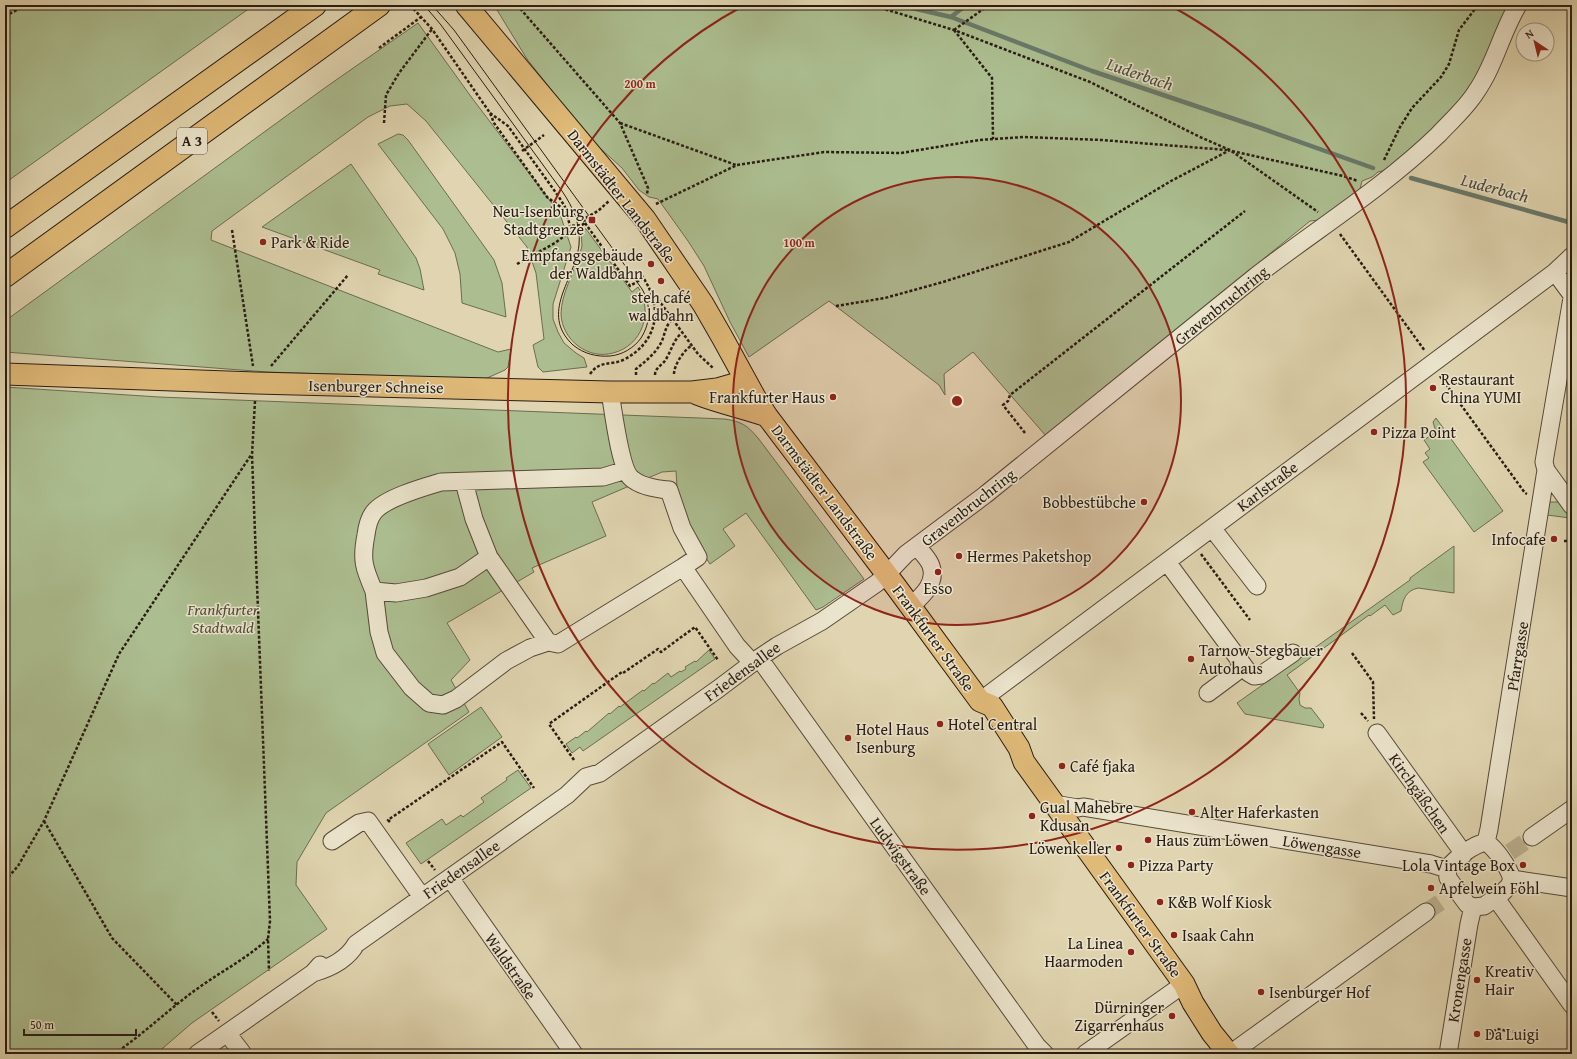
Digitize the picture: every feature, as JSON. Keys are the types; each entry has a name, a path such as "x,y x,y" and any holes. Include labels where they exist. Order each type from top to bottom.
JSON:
{"highway":[{"name":"A 3","path":"5,227 315,5"},
{"name":"A 3","path":"5,276 379,5"}],"main road":[{"name":"Darmstädter Landstraße","path":"466,5 643,216 702,304 722,337 745,381 767,416 887,574"},
{"name":"Isenburger Schneise","path":"5,374 256,383 610,392 692,392 718,389 745,381"},
{"path":"692,392 714,401 723,402 767,416"},
{"name":"Frankfurter Straße","path":"887,574 980,701 980,714 1012,754 1024,762 1186,986 1200,998 1222,1026 1235,1052"}],"street":[{"name":"Gravenbruchring","path":"887,574 901,558 985,495 1256,276 1301,241 1331,221 1429,143 1469,101 1481,84 1492,64 1508,24 1518,5"},
{"name":"Karlstraße","path":"980,701 1555,272 1572,256"},
{"path":"1555,272 1572,295"},
{"name":"Pfarrgasse","path":"1486,842 1492,813 1546,470 1544,462 1545,449 1572,298"},
{"path":"610,392 626,470 631,478 653,489 669,490 682,528 698,556 683,567 558,644 548,642 530,648 506,661 456,699 443,705 429,703 412,688 385,653 379,632 374,591 364,567 362,552 367,525 374,512 386,503 416,488 441,482 603,477 626,470"},
{"path":"1546,470 1572,506"},
{"path":"464,482 474,519 490,557 548,642"},
{"path":"1212,528 1257,586"},
{"path":"911,606 925,593 932,580 932,567 917,546"},
{"path":"374,591 396,593 426,588 460,577 490,557"},
{"path":"1167,562 1243,667 1254,676 1261,675 1293,653"},
{"name":"Ludwigstraße","path":"683,567 738,646 748,658 755,661 1037,1046 1045,1054"},
{"name":"Friedensallee","path":"197,1054 313,973 327,969 338,962 352,951 356,944 567,795 586,777 600,773 755,661 782,643 822,621 887,574"},
{"path":"1208,693 1243,667"},
{"name":"Kirchgäßchen","path":"1375,728 1464,854"},
{"name":"Löwengasse","path":"1054,804 1078,808 1083,807 1423,863 1448,869"},
{"path":"1532,836 1572,809"},
{"path":"332,841 359,822 368,821 422,897"},
{"path":"1486,842 1505,855 1512,879 1509,886 1484,906 1473,907 1451,894 1448,869 1452,862 1479,843 1486,842"},
{"name":"Waldstraße","path":"450,878 574,1054"},
{"path":"1512,879 1572,888"},
{"path":"1499,895 1572,1005"},
{"name":"Kronengasse","path":"1448,1054 1468,924 1473,907"},
{"path":"1235,1052 1426,912"},
{"path":"1085,1054 1186,986"},
{"path":"227,1033 243,1054"}],"path":[{"path":"5,16 28,5"},
{"path":"410,5 432,29 490,113 494,123 547,197 566,211"},
{"path":"517,5 620,123 648,188 643,216"},
{"path":"871,5 954,30 1090,82 1200,137 1230,150 1331,221"},
{"path":"954,30 989,5"},
{"path":"643,216 661,201 737,165 824,152 901,152 993,139 1024,137 1102,140 1230,150 1343,176 1363,183 1376,184 1400,127 1412,108 1441,76 1449,64 1459,30 1478,5"},
{"path":"379,48 421,17"},
{"path":"384,123 386,95 399,73 432,29"},
{"path":"954,30 992,78 993,139"},
{"path":"490,113 508,126 523,150 558,197 566,211 570,226 570,232 517,264"},
{"path":"620,123 737,165"},
{"path":"523,150 544,135"},
{"path":"836,306 885,298 943,282 1069,242 1171,181 1230,150"},
{"path":"584,223 584,219 609,201"},
{"path":"1025,433 1003,405 1008,401 1010,395 1245,211"},
{"path":"570,226 584,223"},
{"path":"584,223 630,286 642,277 698,354 713,368"},
{"path":"232,230 256,383 252,455 270,920 268,938 269,971"},
{"path":"256,383 348,275"},
{"path":"590,375 598,365 621,360 633,354 643,345 650,334 654,321 655,308 652,294 646,283"},
{"path":"636,375 636,369 652,355 661,342 668,322 672,319"},
{"path":"655,375 655,372 667,357 677,336 683,332"},
{"path":"674,376 674,369 688,348 692,345"},
{"path":"5,881 18,866 44,821 119,654 252,455"},
{"path":"1564,540 1572,541"},
{"path":"1199,552 1250,620"},
{"path":"574,760 549,724 622,672 623,673 658,649 661,652 695,628 718,660"},
{"path":"1352,653 1373,682 1375,728"},
{"path":"393,827 388,820 502,742 534,788"},
{"path":"44,821 112,938 177,1005"},
{"path":"114,1054 129,1044 201,986 254,951 268,938"},
{"path":"1489,1034 1497,1029 1514,1032 1517,1037"}],"green space":[{"path":"5,5 254,5 5,183"},
{"path":"494,5 1511,5 1476,81 1443,120 1390,169 1378,172 1372,177 1362,181 1359,193 1319,220 1310,221 1046,436 973,352 944,374 945,395 939,385 829,301 749,357 730,322 704,266 658,199 649,197 639,190 622,168 591,140 527,59"},
{"path":"418,23 472,98 560,214 571,247 553,304 553,319 564,343 584,358 587,367 543,372 538,367 533,345 544,339 536,273 527,247 426,121 407,104 390,106 368,117 212,231 211,240 498,352 511,349 508,367 505,370 485,379 267,372 5,352 5,321 326,87"},
{"path":"398,134 403,135 408,140 494,260 502,283 506,317 462,303 460,274 455,253 443,229 378,144"},
{"path":"351,164 416,258 420,269 424,290 378,274 380,270 262,227"},
{"path":"581,229 586,229 632,292 638,287 643,297 645,317 638,336 623,349 613,353 594,354 586,351 571,340 562,323 561,314 563,299 582,246"},
{"name":"Frankfurter Stadtwald","path":"5,387 159,397 731,420 744,425 758,438 864,579 823,607 816,610 746,513 723,529 735,546 710,564 688,531 678,501 676,471 662,472 592,502 606,536 532,568 534,572 447,623 470,660 451,680 469,712 326,813 297,862 296,885 327,929 192,1023 156,1054 5,1054"},
{"path":"1436,418 1503,511 1474,532 1423,462 1429,458 1425,453 1430,449 1424,440 1436,432 1433,422"},
{"path":"1549,502 1560,502 1572,518 1572,521 1570,518 1547,515"},
{"path":"1454,546 1454,593 1418,588 1414,589 1405,596 1401,611 1393,615 1385,605 1287,675 1300,693 1300,705 1305,708 1311,708 1324,725 1323,728 1245,714 1237,703 1410,580 1410,578"},
{"path":"709,650 715,659 583,751 580,747 572,753 566,744 586,731 587,732 609,713 610,714 643,690 644,691 668,673 671,677 680,671 681,672 686,669 685,667 695,661 696,662"},
{"path":"481,707 502,737 449,775 428,744"},
{"path":"518,770 531,788 421,864 406,843 442,819 446,825 461,815 463,817 484,802 481,798 507,780 506,778"}],"waterway":[{"name":"Luderbach","path":"899,5 951,17 1092,71 1258,127 1373,168"},
{"path":"951,17 966,5"},
{"name":"Luderbach","path":"1411,178 1572,223"}],"tunnel":[{"path":"1510,852 1532,837"},
{"path":"1426,912 1445,899"}],"tram line":[{"path":"424,5 441,25 562,191 573,210 579,230 579,245 559,309 559,321 563,333 573,345 582,351 591,354 610,356 627,350 635,345 641,338 647,326 649,314 647,301 642,289 454,30 432,5"}],"place":[{"name":"Neu-Isenburg Stadtgrenze","path":"592,220"},
{"name":"Park & Ride","path":"263,242"},
{"name":"Empfangsgebäude der Waldbahn","path":"651,264"},
{"name":"steh café waldbahn","path":"661,281"},
{"name":"Restaurant China YUMI","path":"1433,388"},
{"name":"Frankfurter Haus","path":"833,397"},
{"name":"Pizza Point","path":"1374,432"},
{"name":"Bobbestübche","path":"1144,502"},
{"name":"Infocafe","path":"1554,539"},
{"name":"Hermes Paketshop","path":"959,556"},
{"name":"Esso","path":"938,572"},
{"name":"Tarnow-Stegbauer Autohaus","path":"1191,659"},
{"name":"Hotel Central","path":"940,724"},
{"name":"Hotel Haus Isenburg","path":"848,738"},
{"name":"Café fjaka","path":"1062,766"},
{"name":"Alter Haferkasten","path":"1192,812"},
{"name":"Gual Mahebre Kdusan","path":"1032,816"},
{"name":"Haus zum Löwen","path":"1148,840"},
{"name":"Löwenkeller","path":"1119,848"},
{"name":"Pizza Party","path":"1131,865"},
{"name":"Lola Vintage Box","path":"1523,865"},
{"name":"Apfelwein Föhl","path":"1431,888"},
{"name":"K&B Wolf Kiosk","path":"1160,902"},
{"name":"Isaak Cahn","path":"1174,935"},
{"name":"La Linea Haarmoden","path":"1131,952"},
{"name":"Kreativ Hair","path":"1477,980"},
{"name":"Isenburger Hof","path":"1261,992"},
{"name":"Dürninger Zigarrenhaus","path":"1172,1016"},
{"name":"Da Luigi","path":"1477,1034"}]}
